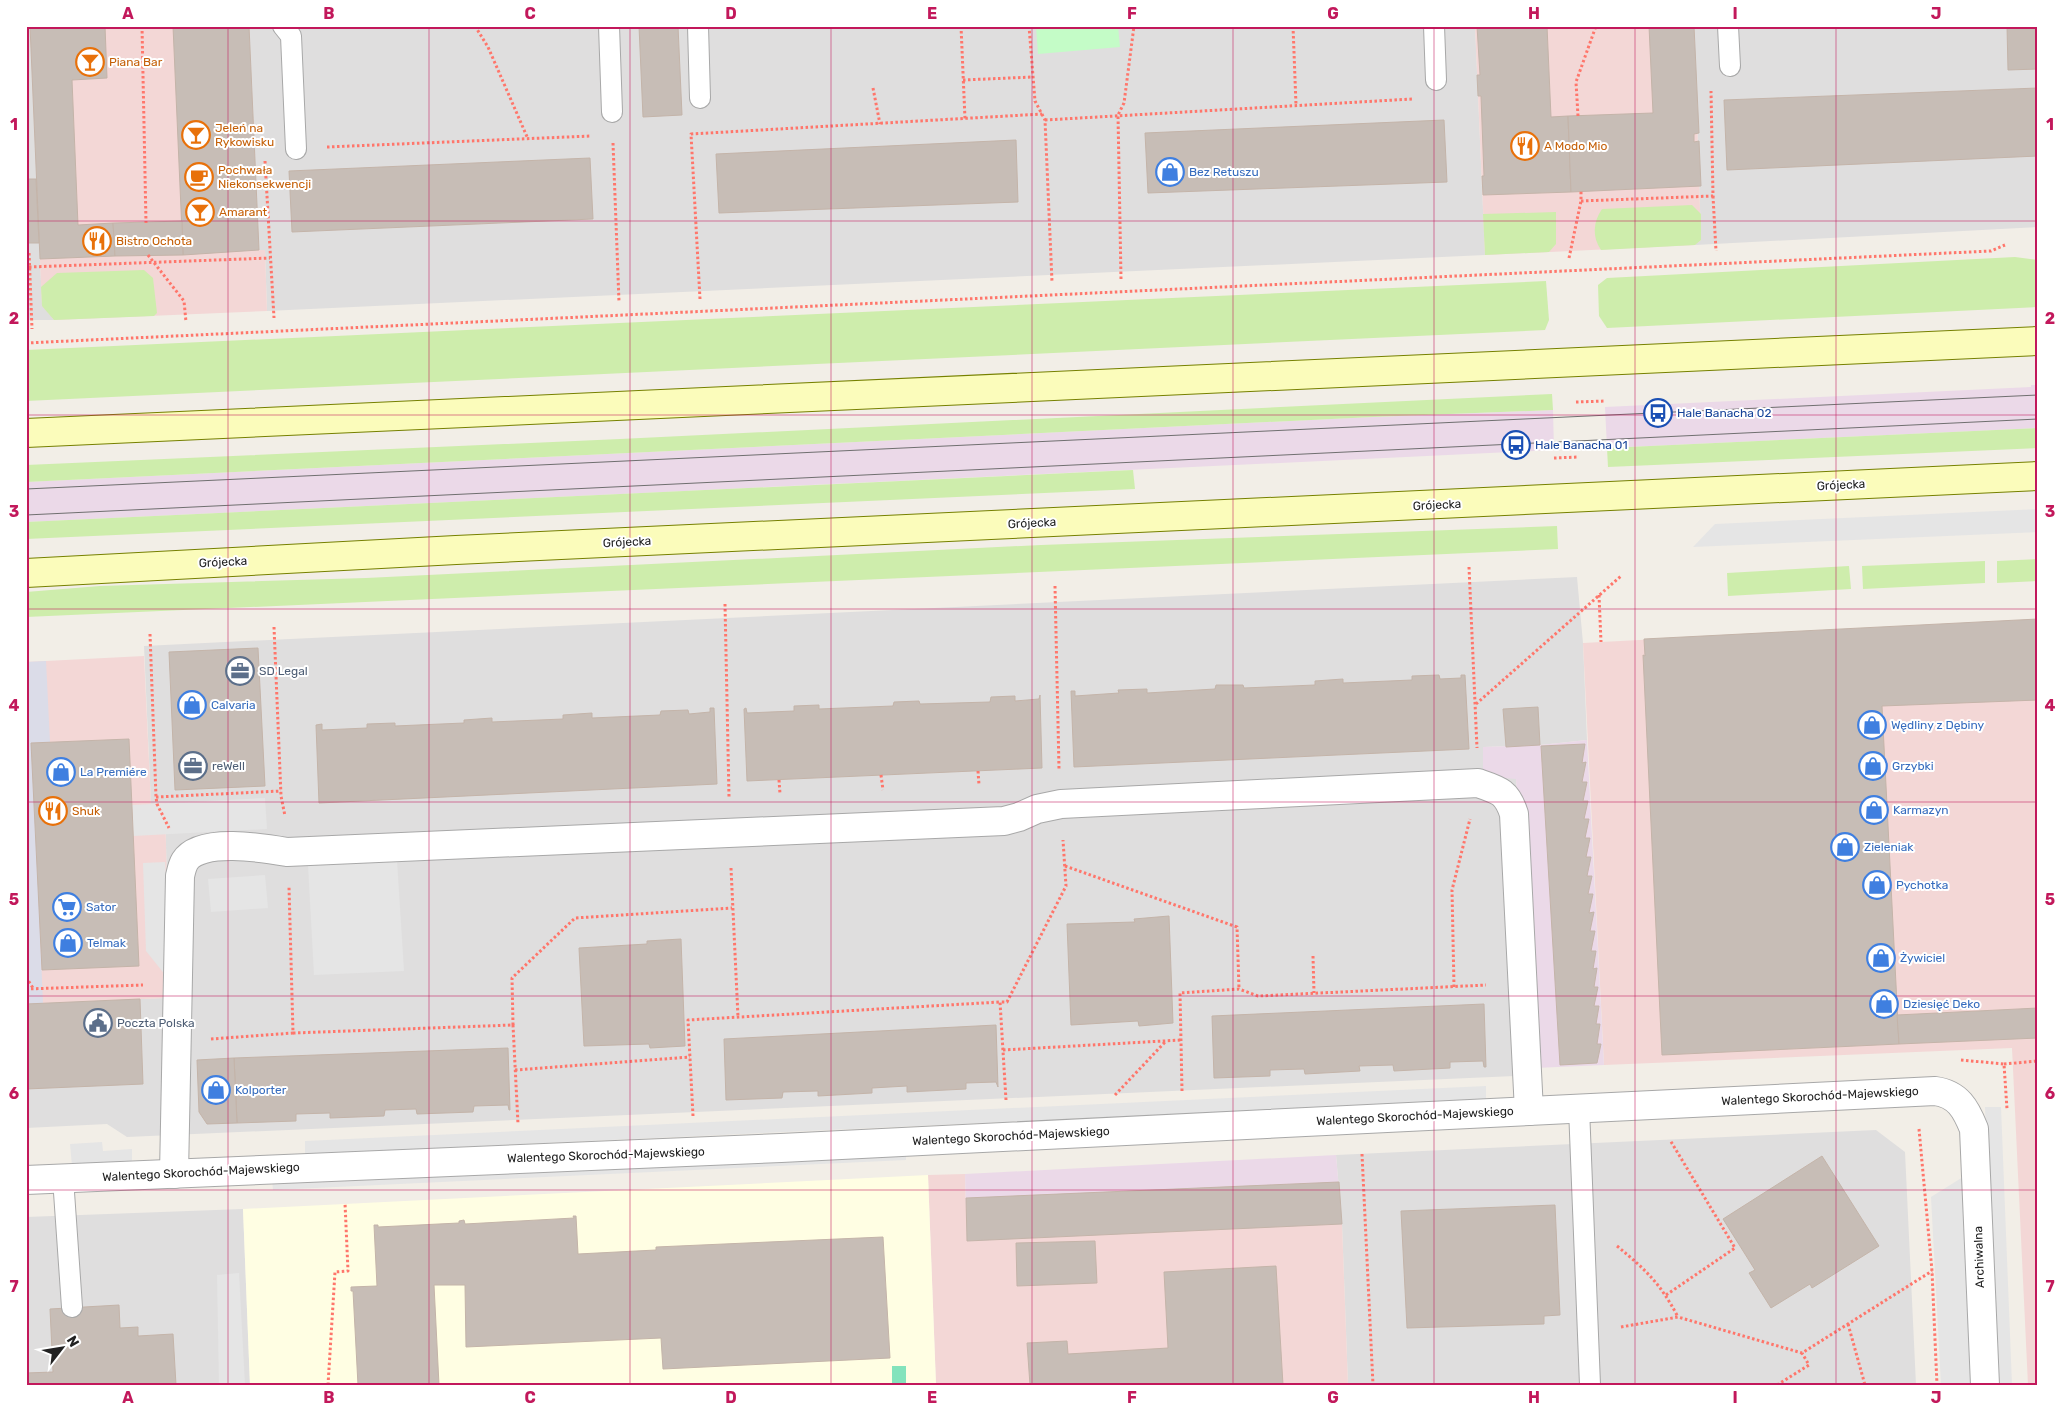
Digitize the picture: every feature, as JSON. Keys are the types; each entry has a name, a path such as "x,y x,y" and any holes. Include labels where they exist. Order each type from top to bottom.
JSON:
{"main road":[{"path":"26,434 2038,342"},
{"name":"Grójecka","path":"26,573 476,549 2038,476"}],"street":[{"path":"174,1174 180,876 185,860 198,850 253,846 287,852 1004,821 1037,809 1061,804 1478,783 1504,793 1510,801 1514,814 1529,1111"},
{"name":"Walentego Skorochód-Majewskiego","path":"26,1180 781,1148 1935,1091 1944,1092 1957,1098 1967,1110 1974,1130"},
{"name":"Archiwalna","path":"1974,1130 1985,1385"}],"lane":[{"path":"282,26 291,36 296,148"},
{"path":"609,26 612,112"},
{"path":"698,26 700,98"},
{"path":"1434,26 1436,80"},
{"path":"1728,26 1730,66"},
{"path":"1579,1108 1590,1385"},
{"path":"63,1178 72,1307"}],"path":[{"path":"142,26 146,223"},
{"path":"475,26 488,46 528,139"},
{"path":"961,26 964,119"},
{"path":"1029,26 1035,101 1045,120 1052,282"},
{"path":"1121,279 1118,115 1124,103 1134,26"},
{"path":"1293,26 1296,105"},
{"path":"1578,116 1576,82 1596,26"},
{"path":"1716,251 1710,93 1730,66"},
{"path":"963,80 1032,77"},
{"path":"1045,120 1436,98 1436,80"},
{"path":"873,88 880,124"},
{"path":"612,112 619,302"},
{"path":"700,299 691,134 1042,114"},
{"path":"274,318 264,151 296,148 613,135"},
{"path":"1569,258 1581,201 1581,191"},
{"path":"1581,201 1713,196"},
{"path":"26,343 1981,252 1991,251 2005,245"},
{"path":"26,251 29,251 32,329"},
{"path":"148,255 184,301 186,322"},
{"path":"30,267 270,258"},
{"path":"1576,402 1605,401"},
{"path":"1554,458 1579,457"},
{"path":"1454,987 1452,890 1478,783 1469,567"},
{"path":"1475,705 1621,576"},
{"path":"693,1116 688,1020 1007,1002 1066,886 1061,804 1054,586"},
{"path":"1599,596 1601,642"},
{"path":"150,634 157,804 185,860"},
{"path":"978,771 979,790"},
{"path":"882,776 883,794"},
{"path":"779,780 780,799"},
{"path":"156,797 281,791"},
{"path":"1065,866 1236,927 1239,989"},
{"path":"518,1124 512,978 575,918 732,908"},
{"path":"1313,956 1314,993"},
{"path":"26,977 33,988"},
{"path":"26,989 147,984"},
{"path":"1182,1097 1180,993 1239,989 1258,996 1491,985"},
{"path":"1000,1002 1007,1104"},
{"path":"293,1033 513,1025"},
{"path":"1110,1101 1166,1040"},
{"path":"1003,1050 1181,1040"},
{"path":"515,1070 690,1057"},
{"path":"2004,1064 2038,1061"},
{"path":"1360,1118 1374,1385"},
{"path":"1920,1130 1932,1271 1937,1385"},
{"path":"1666,1135 1735,1248 1666,1295"},
{"path":"328,1385 335,1272 348,1271 344,1195"},
{"path":"1614,1243 1649,1273 1666,1295 1678,1317"},
{"path":"1802,1353 1932,1271"},
{"path":"1588,1330 1608,1330 1678,1317 1802,1353 1810,1365 1777,1385"},
{"path":"1848,1324 1864,1385"}],"shaded area":[{"path":"26,26 30,26 42,305 54,320 26,320"},
{"path":"30,26 249,26 259,250 265,250 267,311 54,320 42,306"},
{"path":"249,26 1475,26 1485,255 267,311 265,250 259,250"},
{"path":"1475,26 1694,26 1701,240 1695,245 1485,255"},
{"path":"1694,26 2038,26 2038,227 1695,245 1701,240"},
{"path":"2031,385 2038,385 2038,428 1607,448 1605,407 2031,387"},
{"path":"1553,410 1554,450 26,522 26,482"},
{"path":"2038,509 2038,532 1693,547 1715,524"},
{"path":"1577,577 1583,643 1587,740 1540,745 1483,747 1516,779 1536,1075 127,1137 107,1124 26,1128 26,1004 165,998 167,887 165,803 151,804 144,646"},
{"name":"Zieleniak","path":"2038,619 2038,1385 2028,1385 2012,1048 1604,1065 1583,643"},
{"path":"144,656 151,804 165,803 167,887 165,998 26,1004 26,662"},
{"path":"46,661 50,742 32,743 43,1004 26,1004 26,662"},
{"path":"1587,740 1604,1065 1535,1068 1516,779 1483,776 1483,747 1540,745"},
{"path":"265,798 267,829 133,836 132,805"},
{"path":"397,860 404,971 314,975 308,865"},
{"path":"165,862 167,887 166,976 146,951 143,863"},
{"path":"265,875 268,908 211,912 208,879"},
{"path":"1486,1086 1486,1100 305,1154 305,1141"},
{"path":"1985,1107 2001,1107 2012,1385 1996,1385"},
{"path":"1876,1130 1905,1152 1916,1385 1348,1385 1342,1224 1336,1155"},
{"path":"102,1142 103,1151 132,1149 132,1162 72,1166 70,1144"},
{"path":"906,1150 906,1160 273,1190 272,1180"},
{"path":"1336,1155 1342,1224 967,1241 965,1174"},
{"path":"965,1174 967,1240 1342,1224 1348,1385 936,1385 928,1175"},
{"path":"928,1175 936,1385 250,1385 243,1209"},
{"path":"1963,1177 1972,1385 1941,1385 1931,1197"},
{"path":"243,1209 250,1385 26,1385 26,1217"},
{"path":"239,1273 245,1385 219,1385 217,1275"}],"green space":[{"path":"1036,26 1118,26 1120,47 1038,54"},
{"path":"1692,205 1701,214 1701,240 1695,245 1601,250 1596,240 1595,224 1602,209"},
{"path":"1556,212 1556,244 1549,252 1485,255 1483,214"},
{"path":"2015,257 2038,260 2038,307 1607,328 1599,316 1598,285 1607,278"},
{"path":"144,270 153,278 157,313 154,316 54,320 42,306 41,287 57,273"},
{"path":"1546,281 1549,320 1545,330 26,401 26,350"},
{"path":"1552,394 1553,410 26,482 26,465 620,439"},
{"path":"2038,428 2038,448 1608,467 1607,448"},
{"path":"1133,470 1135,489 26,539 26,522"},
{"path":"1557,526 1558,549 26,617 26,592 100,586 366,578 1041,545"},
{"path":"2038,559 2038,581 1997,583 1997,561"},
{"path":"1985,561 1985,583 1863,589 1862,566"},
{"path":"1849,566 1851,589 1728,596 1727,573"},
{"path":"892,1366 906,1366 906,1385 892,1385"}],"building":[{"path":"30,26 105,26 107,78 72,80 78,225 113,223 115,256 40,259"},
{"path":"173,26 249,26 259,250 183,255"},
{"path":"639,26 678,26 682,115 643,117"},
{"path":"1477,26 1547,26 1551,117 1568,116 1571,192 1483,195 1481,96 1478,96 1477,75 1480,75"},
{"path":"1649,26 1694,26 1699,133 1694,134 1694,142 1699,141 1701,186 1571,192 1568,116 1653,113"},
{"path":"2007,26 2038,26 2038,69 2008,70"},
{"path":"2038,88 2038,156 1727,170 1724,100"},
{"path":"1444,120 1447,182 1148,193 1145,133"},
{"path":"1016,140 1018,202 719,213 716,154"},
{"path":"590,158 593,219 292,232 289,171"},
{"path":"26,179 36,179 39,243 26,243"},
{"path":"182,221 183,255 115,256 113,223"},
{"name":"Zieleniak","path":"2038,619 2038,700 1882,706 1899,1044 1662,1055 1643,655 1645,656 1644,639"},
{"path":"258,648 265,786 175,790 169,652"},
{"path":"1439,675 1440,679 1461,678 1461,675 1465,675 1469,749 1074,767 1071,691 1075,691 1075,696 1119,693 1118,690 1147,689 1147,693 1215,689 1216,685 1243,685 1244,688 1315,685 1315,681 1343,679 1343,683 1412,680 1412,676"},
{"path":"1040,695 1042,768 747,781 744,709 746,708 747,713 794,711 794,706 819,705 819,709 893,706 894,702 919,701 920,704 990,702 991,697 1015,696 1015,701 1039,699"},
{"path":"1538,707 1540,745 1506,747 1503,709"},
{"path":"710,708 714,708 717,784 319,803 316,725 322,724 322,730 367,728 367,724 395,723 395,726 464,723 464,720 492,718 492,722 563,719 563,715 592,713 592,718 660,715 661,711 688,710 689,714 710,712"},
{"path":"129,739 139,966 42,970 31,743"},
{"path":"1585,744 1582,763 1586,762 1582,782 1587,782 1583,801 1588,801 1584,819 1589,819 1585,838 1590,838 1586,857 1591,857 1587,876 1592,876 1588,894 1593,894 1589,913 1594,912 1590,931 1595,931 1591,951 1596,951 1593,969 1597,968 1594,987 1598,987 1594,1006 1599,1006 1596,1024 1600,1024 1597,1044 1601,1044 1597,1063 1560,1065 1541,746"},
{"path":"1169,916 1173,1023 1139,1026 1138,1021 1071,1025 1067,924 1135,922 1134,919"},
{"path":"681,939 685,1046 650,1048 649,1044 584,1046 579,948 647,944 647,941"},
{"path":"140,999 143,1084 26,1089 26,1004"},
{"path":"1484,1004 1486,1067 1484,1067 1483,1061 1450,1062 1450,1068 1394,1071 1393,1065 1359,1066 1360,1071 1305,1074 1304,1069 1270,1070 1270,1076 1214,1078 1212,1016"},
{"path":"2038,1008 2038,1038 1899,1044 1897,1015"},
{"path":"996,1025 998,1087 996,1082 966,1083 966,1089 907,1092 907,1086 872,1088 872,1093 818,1096 818,1091 783,1092 782,1098 726,1100 724,1039"},
{"path":"508,1048 510,1110 508,1105 474,1106 473,1112 417,1114 416,1109 385,1110 384,1116 330,1118 330,1113 296,1114 296,1121 237,1123 234,1058"},
{"path":"234,1058 237,1123 207,1124 199,1112 197,1060"},
{"path":"1822,1156 1879,1246 1812,1288 1810,1284 1771,1308 1749,1273 1755,1270 1723,1219"},
{"path":"1339,1182 1342,1224 967,1241 966,1198"},
{"path":"1555,1205 1560,1315 1544,1316 1544,1324 1407,1328 1401,1211"},
{"path":"573,1216 576,1216 578,1254 656,1250 656,1247 883,1237 890,1358 663,1369 661,1338 466,1347 465,1285 434,1285 439,1385 358,1385 353,1291 351,1291 351,1287 377,1286 374,1225 378,1225 378,1227 459,1223 459,1221 464,1220 465,1224 574,1218"},
{"path":"1095,1241 1097,1283 1017,1286 1016,1243"},
{"path":"1276,1266 1283,1385 1030,1385 1027,1343 1067,1341 1068,1354 1168,1348 1164,1272"},
{"path":"119,1305 120,1328 138,1327 138,1336 173,1334 176,1385 26,1385 26,1373 53,1372 50,1309"}],"tram line":[{"path":"26,489 2038,395"},
{"path":"26,515 2038,419"}],"place":[{"name":"Piana Bar","path":"90,62"},
{"name":"Jeleń na Rykowisku","path":"196,135"},
{"name":"A Modo Mio","path":"1525,146"},
{"name":"Bez Retuszu","path":"1170,172"},
{"name":"Pochwała Niekonsekwencji","path":"199,177"},
{"name":"Amarant","path":"200,212"},
{"name":"Bistro Ochota","path":"97,241"},
{"name":"Hale Banacha 02","path":"1658,413"},
{"name":"Hale Banacha 01","path":"1516,445"},
{"name":"SD Legal","path":"240,671"},
{"name":"Calvaria","path":"192,705"},
{"name":"Wędliny z Dębiny","path":"1872,725"},
{"name":"reWell","path":"193,766"},
{"name":"Grzybki","path":"1873,766"},
{"name":"La Premiére","path":"61,772"},
{"name":"Karmazyn","path":"1874,810"},
{"name":"Shuk","path":"53,811"},
{"name":"Zieleniak","path":"1845,847"},
{"name":"Pychotka","path":"1877,885"},
{"name":"Sator","path":"67,907"},
{"name":"Telmak","path":"68,943"},
{"name":"Żywiciel","path":"1881,958"},
{"name":"Dziesięć Deko","path":"1884,1004"},
{"name":"Poczta Polska","path":"98,1023"},
{"name":"Kolporter","path":"216,1090"}]}
